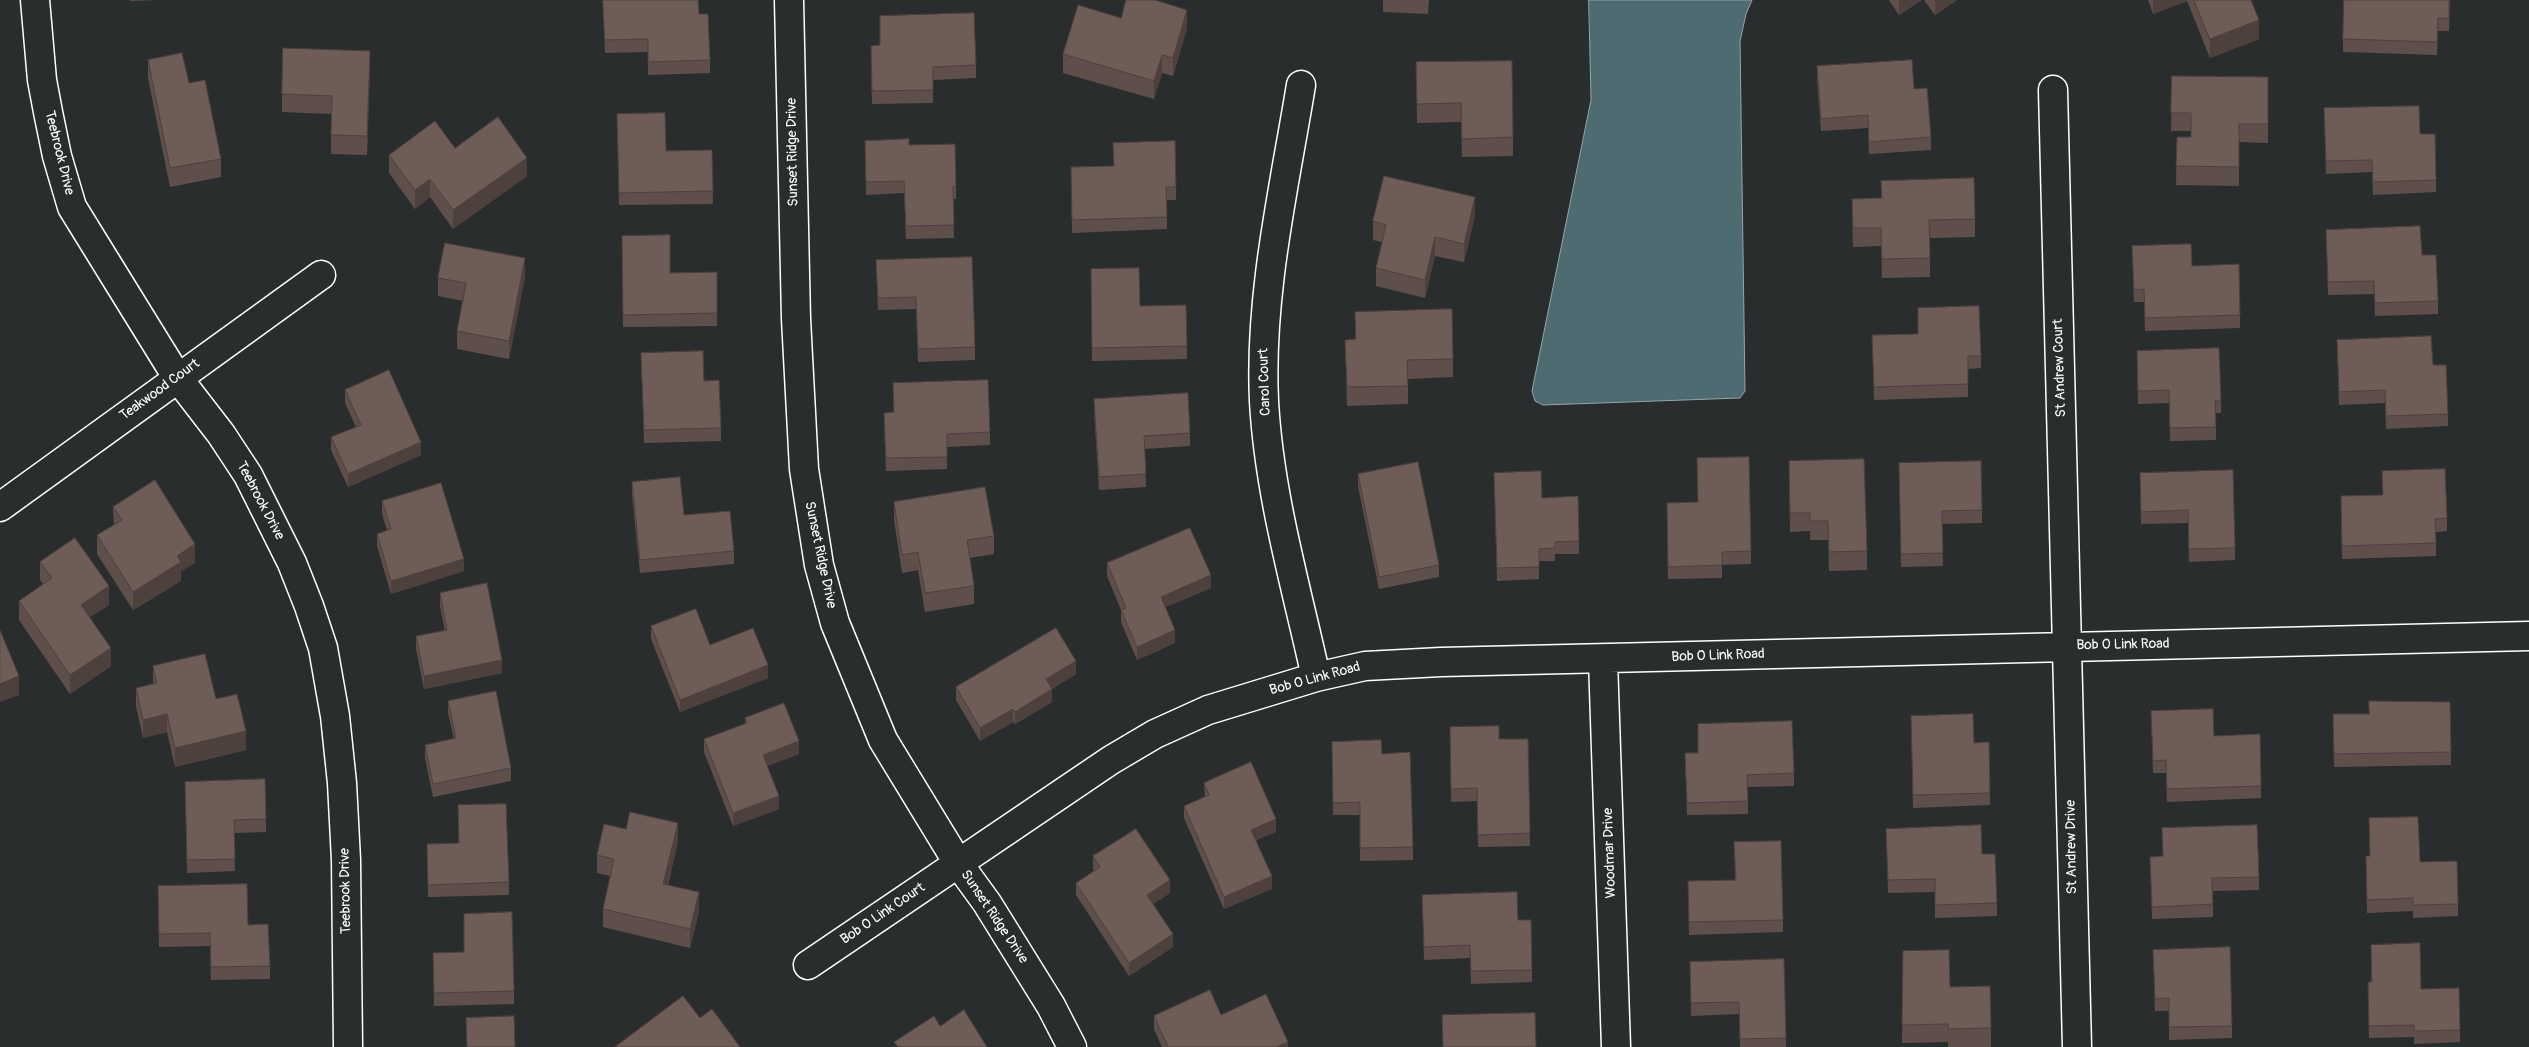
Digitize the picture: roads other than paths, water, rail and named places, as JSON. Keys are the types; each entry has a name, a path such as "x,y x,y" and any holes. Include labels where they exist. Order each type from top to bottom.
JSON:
{"street":[{"name":"Teebrook Drive","path":"34,0 47,104 58,156 72,206 177,378 220,434 248,475 292,563 323,648 335,716 342,782 346,860 348,1047"},
{"name":"Sunset Ridge Drive","path":"789,0 796,319 804,470 813,533 835,623 880,731 958,863 987,903 1046,998 1072,1047"},
{"name":"Carol Court","path":"1301,85 1268,288 1264,348 1264,402 1276,492 1316,677"},
{"name":"St Andrew Court","path":"2053,90 2067,646"},
{"name":"Teakwood Court","path":"0,508 321,275"},
{"name":"Bob O Link Road","path":"958,863 1111,760 1154,734 1208,710 1316,677 1365,666 1441,662 1603,660 2067,646 2529,636"},
{"name":"St Andrew Drive","path":"2067,646 2077,1047"},
{"name":"Woodmar Drive","path":"1603,660 1616,1047"},
{"name":"Bob O Link Court","path":"808,965 958,863"}],"water":[{"path":"1589,0 1752,0 1746,14 1740,41 1745,391 1740,398 1543,405 1535,401 1532,391 1591,100"}]}
